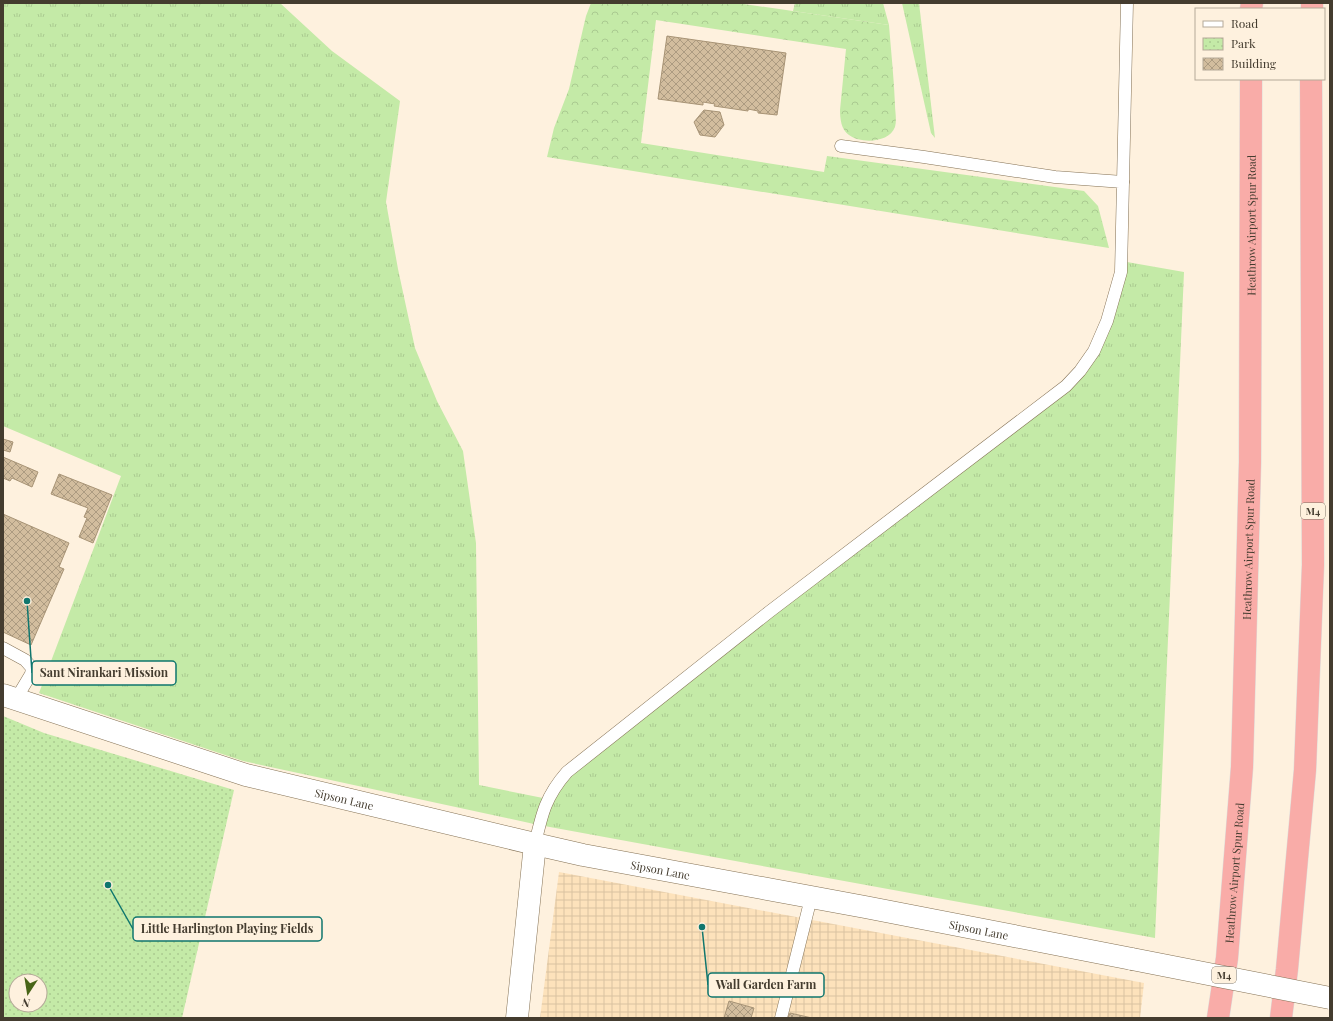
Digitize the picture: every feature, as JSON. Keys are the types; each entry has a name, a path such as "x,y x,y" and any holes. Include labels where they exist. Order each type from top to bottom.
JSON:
{"highway":[{"name":"Heathrow Airport Spur Road","path":"1218,1018 1227,958 1242,767 1250,462 1251,80"},
{"name":"M4","path":"1281,1018 1288,962 1305,770 1313,565 1311,80"}],"street":[{"name":"Sipson Lane","path":"10,697 246,775 535,844 1330,998"},
{"path":"517,1018 535,844"}],"lane":[{"path":"535,844 547,800 567,772 769,612 1066,386 1089,360 1107,321 1121,272 1127,3"},
{"path":"841,146 1055,177 1123,182"},
{"path":"3,648 25,660 32,668 32,674 10,697"},
{"path":"780,1018 811,898"}],"shaded area":[{"path":"559,872 1144,983 1140,1018 540,1018"}],"green space":[{"path":"3,3 280,3 332,51 400,101 386,202 398,269 415,348 437,401 463,451 476,543 479,785 543,798 534,824 243,761 39,693 121,476 3,426"},
{"path":"591,3 737,3 889,25 896,124 892,132 887,136 881,139 867,141 854,138 846,133 840,117 846,49 656,20 641,143 824,172 827,156 1084,191 1098,206 1109,248 547,157 554,128 569,89 586,16"},
{"path":"795,3 883,3 889,25 793,11"},
{"path":"902,3 919,3 935,138 931,133"},
{"path":"1127,262 1184,272 1155,938 539,825 554,789 1096,356 1111,324"},
{"path":"3,716 44,733 234,790 182,1018 3,1018"}],"building":[{"path":"667,36 786,53 777,115 758,113 758,111 748,109 748,111 714,106 715,104 703,102 703,105 658,99"},
{"path":"704,110 720,112 724,125 715,137 700,135 694,122"},
{"path":"3,439 13,442 10,452 3,450"},
{"path":"3,457 38,472 32,487 12,478 10,481 3,478"},
{"path":"59,474 112,495 93,543 79,537 87,518 84,517 88,508 51,494"},
{"path":"3,514 69,543 59,567 64,569 31,645 3,632"},
{"path":"729,1001 754,1008 751,1018 724,1018"},
{"path":"790,1013 812,1018 788,1018"}],"place":[{"name":"Sant Nirankari Mission","path":"27,601"},
{"name":"Little Harlington Playing Fields","path":"108,885"},
{"name":"Wall Garden Farm","path":"702,927"}]}
